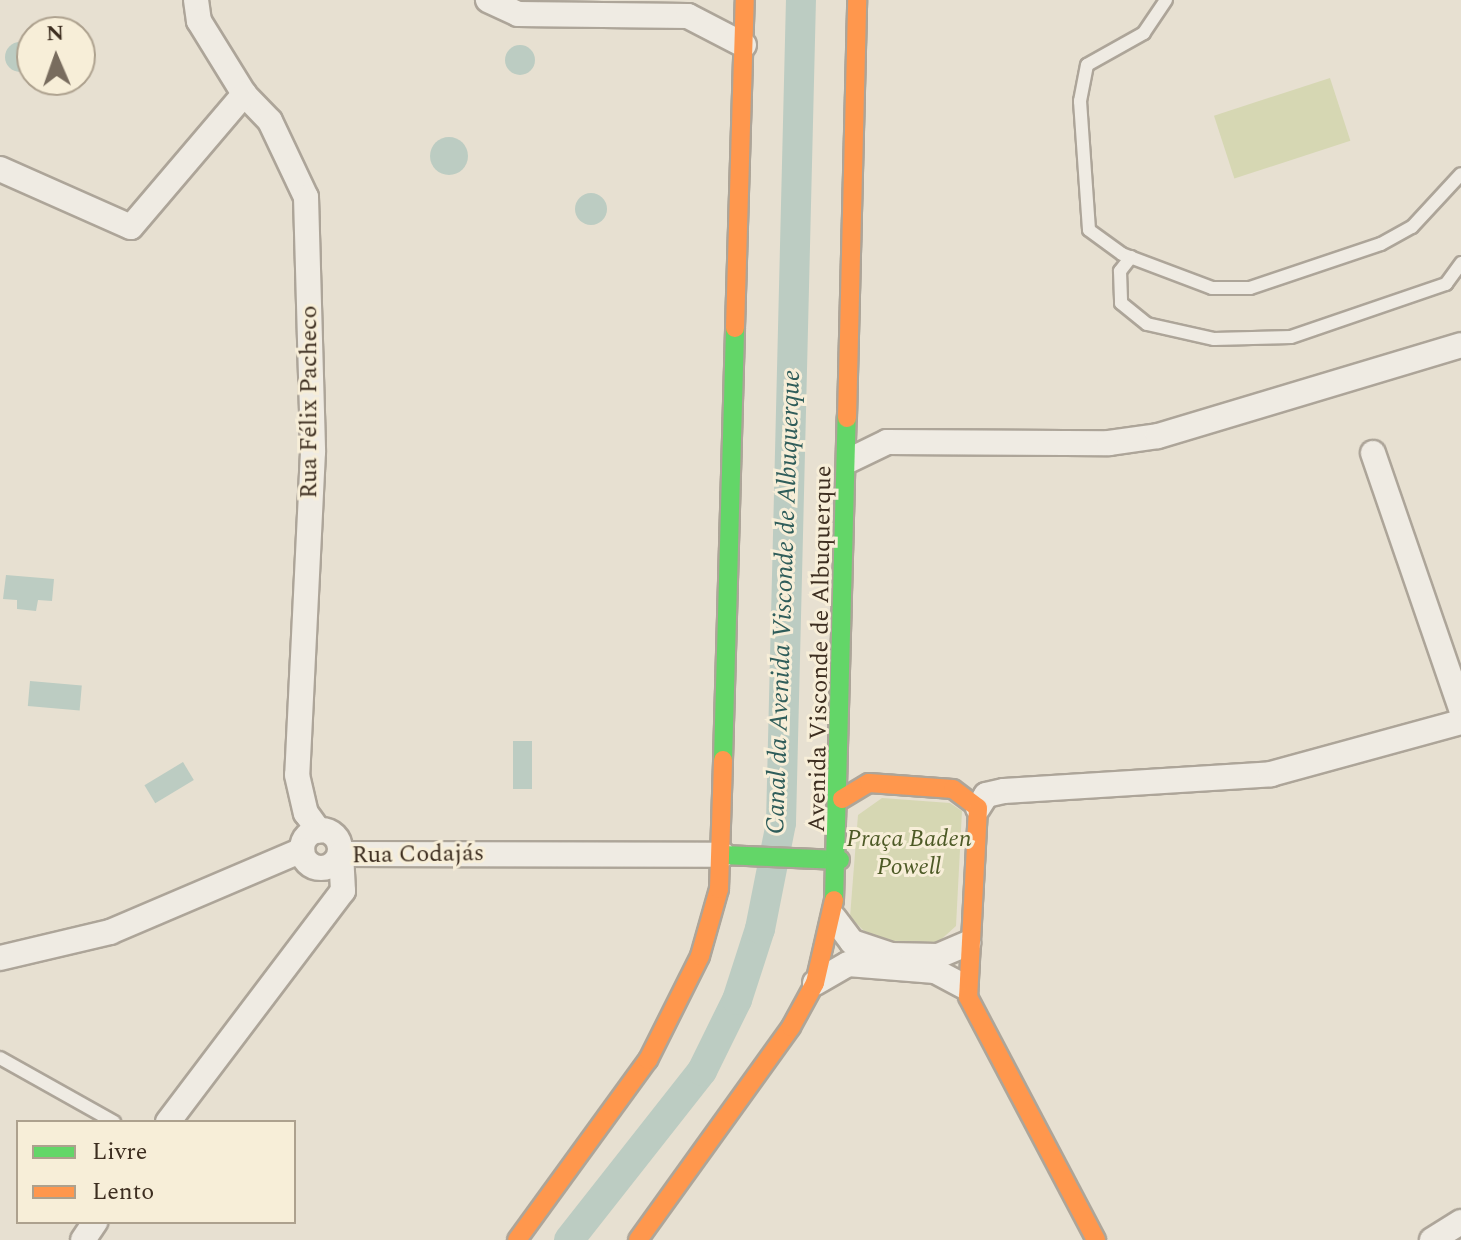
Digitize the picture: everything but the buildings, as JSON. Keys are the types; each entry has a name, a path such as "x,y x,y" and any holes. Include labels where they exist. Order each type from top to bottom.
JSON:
{"main road":[{"path":"517,1240 624,1095 676,1008 700,956 723,855 745,0"},
{"name":"Avenida Visconde de Albuquerque","path":"638,1240 752,1087 815,983 834,918 842,799 857,0"},
{"path":"842,799 869,783 953,789 978,808 965,987 1096,1240"},
{"path":"723,855 840,860"}],"street":[{"name":"Rua Félix Pacheco","path":"196,0 199,21 244,94 270,121 306,197 313,452 297,775 306,813 319,831"},
{"path":"488,0 518,14 688,16 744,45"},
{"path":"0,169 131,227 244,94"},
{"path":"850,460 887,442 1109,443 1158,436 1461,345"},
{"path":"1373,453 1461,709"},
{"path":"978,808 986,795 1004,791 1271,774 1461,722"},
{"path":"0,958 110,932 302,850 319,831 336,836 341,854 334,864 316,868 302,850"},
{"name":"Rua Codajás","path":"170,1120 343,891 341,854 723,855"},
{"path":"834,918 852,942 891,955 938,956 968,943"},
{"path":"815,983 848,964 935,971 965,987"},
{"path":"1432,1240 1461,1222"}],"lane":[{"path":"1166,0 1144,33 1087,65 1080,101 1089,230 1131,257 1212,288 1250,288 1381,244 1412,227 1461,174"},
{"path":"1131,257 1120,271 1121,303 1147,324 1214,339 1291,337 1446,284 1461,263"},
{"path":"0,1058 110,1120"}],"green space":[{"path":"1330,78 1350,141 1234,178 1214,116"},
{"name":"Praça Baden Powell","path":"882,798 950,803 962,811 956,926 935,945 872,939 850,917 858,815"}],"shaded area":[{"path":"14,43 16,71 6,63 5,57 6,51"},
{"path":"520,45 526,46 534,54 534,66 526,74 520,75 514,74 506,66 505,60 506,54 514,46"},
{"path":"449,137 462,143 468,156 462,169 449,175 436,169 430,156 436,143"},
{"path":"591,193 602,198 607,209 602,220 591,225 580,220 575,209 580,198"},
{"path":"6,575 54,579 52,601 38,600 36,611 17,609 17,600 3,599"},
{"path":"30,681 82,686 80,710 28,706"},
{"path":"513,741 532,741 532,789 513,789"},
{"path":"183,762 194,780 155,803 144,785"}],"waterway":[{"name":"Canal da Avenida Visconde de Albuquerque","path":"569,1240 702,1071 737,1000 760,929 781,823 801,0"}],"traffic: fast":[{"path":"723,760 735,328"},
{"path":"834,900 847,418"},
{"path":"723,855 840,860"}],"traffic: slow":[{"path":"735,328 745,0"},
{"path":"847,418 857,0"},
{"path":"517,1240 648,1060 700,956 719,889 723,760"},
{"path":"842,799 869,783 953,789 978,808 968,997 1096,1240"},
{"path":"638,1240 791,1027 815,983 834,900"}]}
